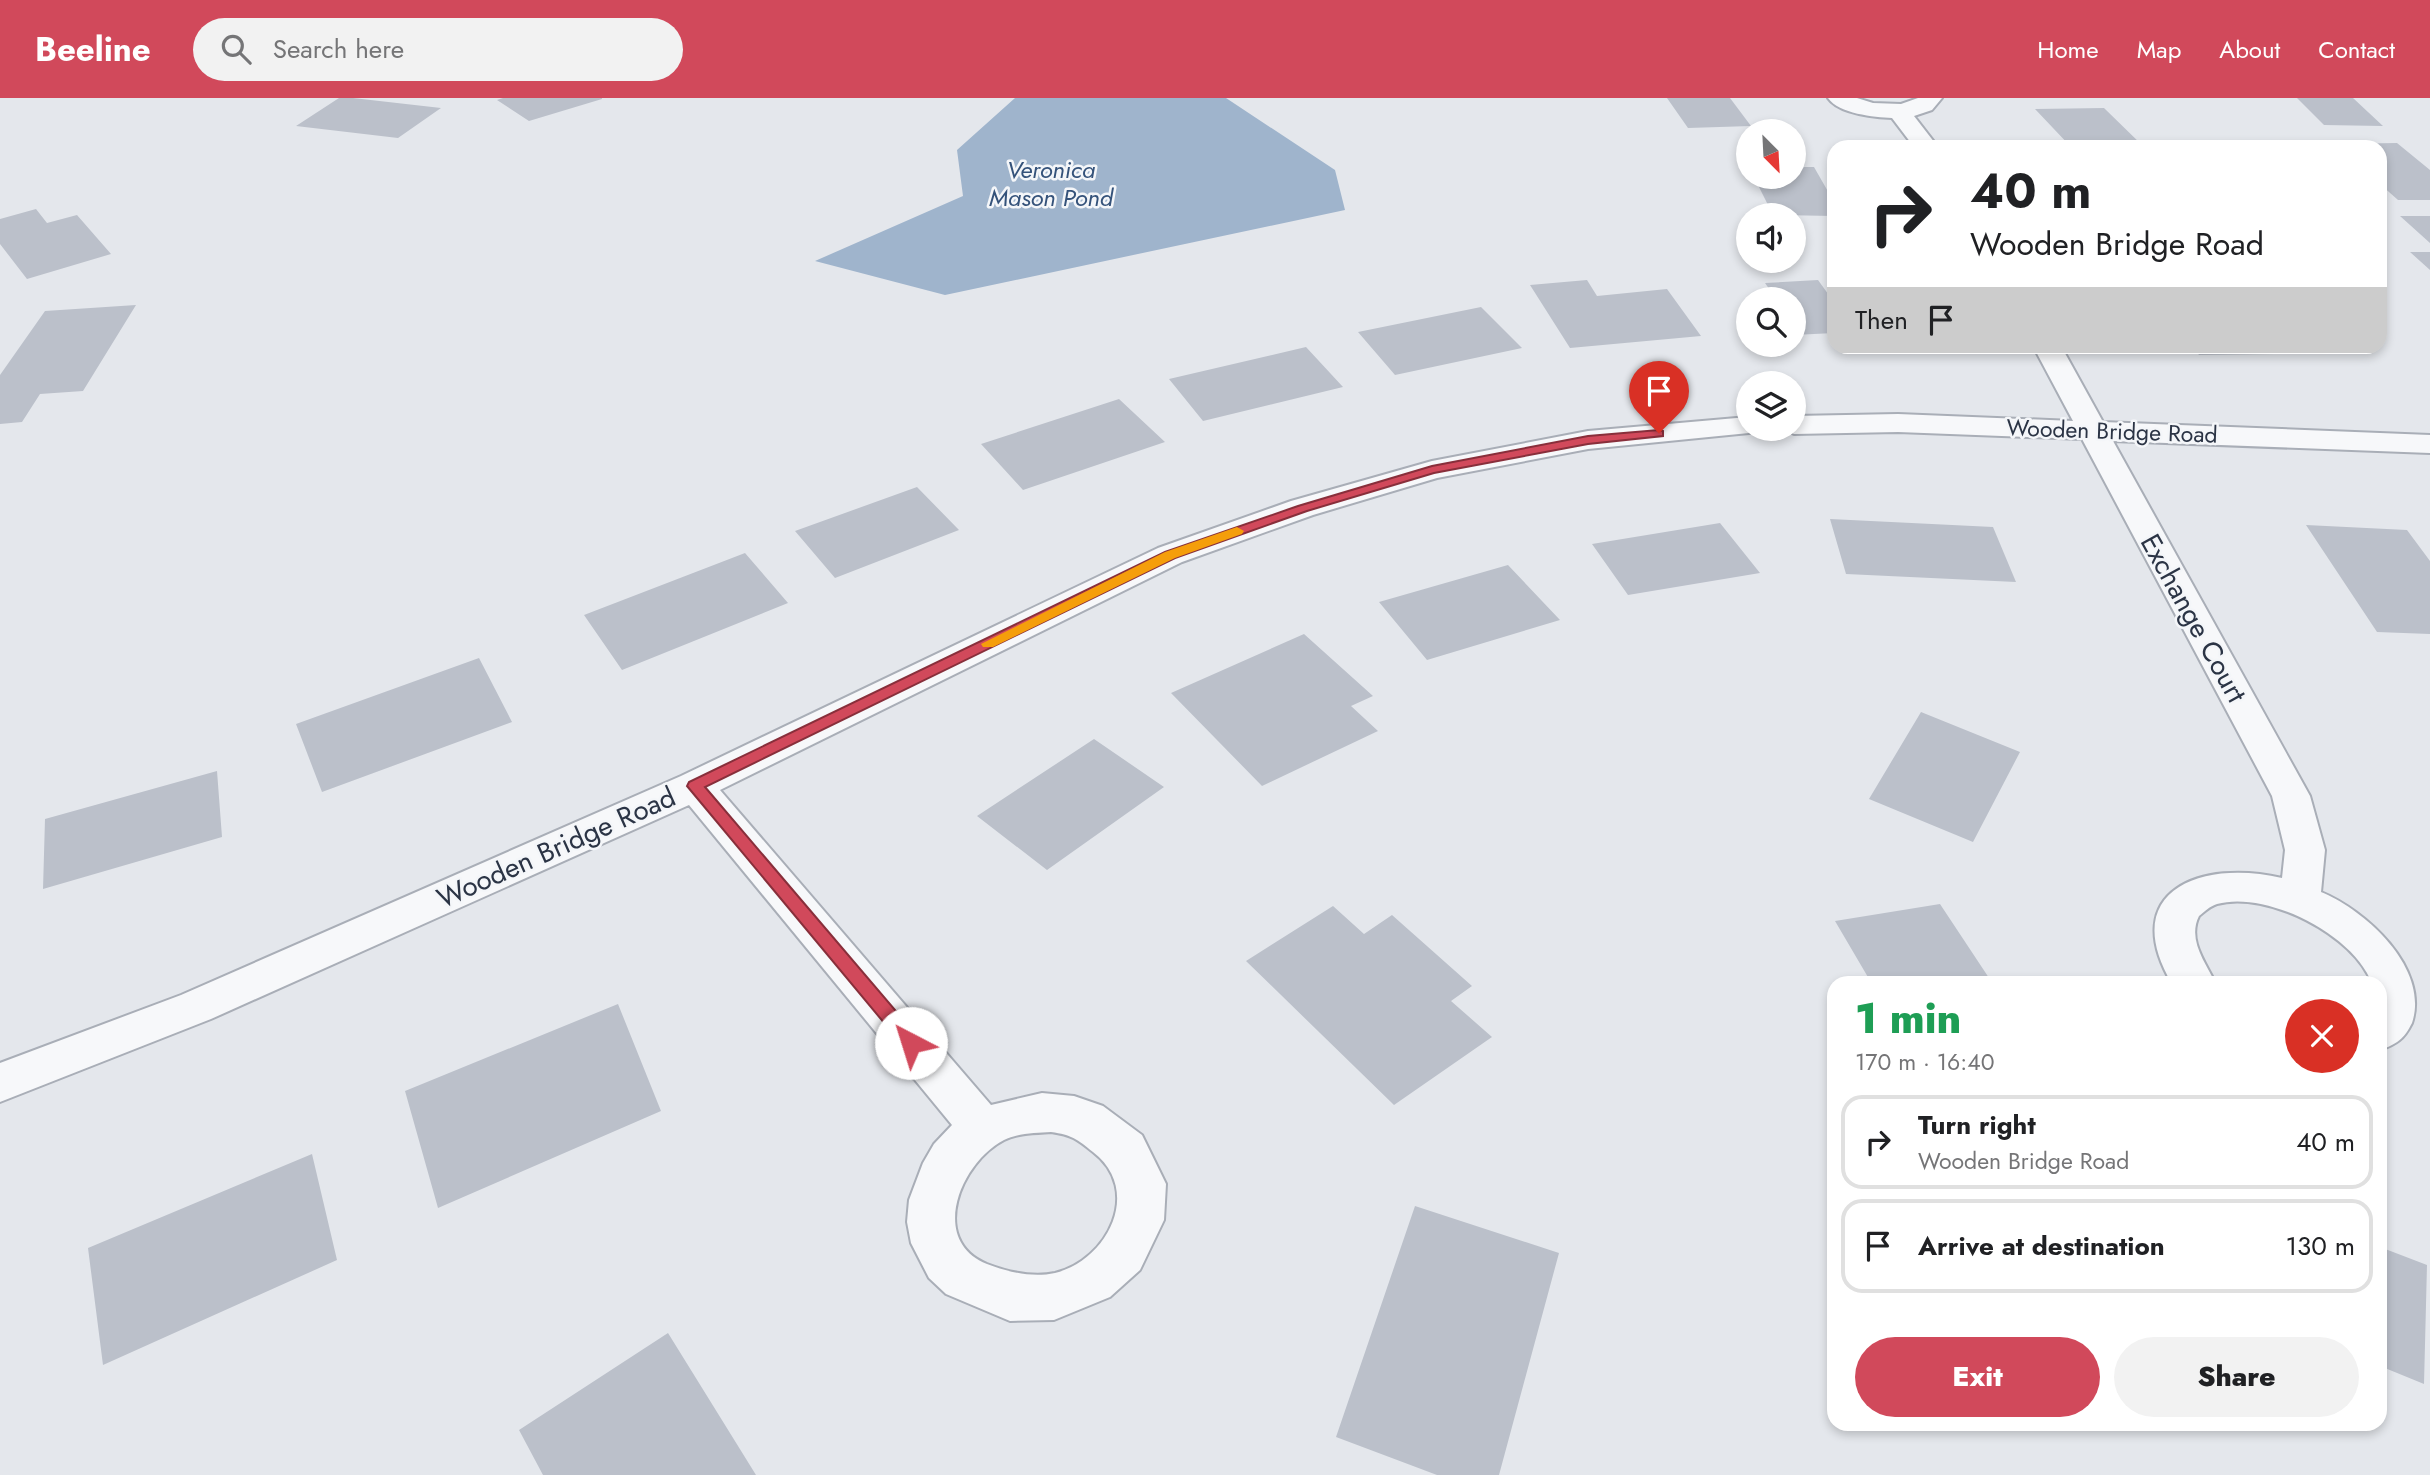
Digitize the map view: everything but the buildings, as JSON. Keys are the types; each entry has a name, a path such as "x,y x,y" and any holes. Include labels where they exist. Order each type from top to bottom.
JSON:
{"street":[{"path":"1839,98 1861,107 1898,111 1926,105 1931,98"},
{"path":"1898,111 1921,140"},
{"name":"Exchange Court","path":"2051,354 2291,796 2305,850 2300,899"},
{"name":"Wooden Bridge Road","path":"1806,425 1898,423 2430,444"},
{"name":"Wooden Bridge Road","path":"0,1083 196,1007 695,786 1170,555 1302,508 1432,470 1588,440 1736,427"},
{"path":"695,786 983,1129"},
{"path":"2189,976 2182,966 2173,942 2173,919 2185,902 2206,891 2234,887 2266,889 2300,899 2332,915 2361,936 2383,960 2396,986 2396,1009 2387,1026"},
{"path":"1051,1112 1085,1119 1114,1136 1134,1161 1143,1191 1140,1224 1123,1256 1096,1281 1061,1296 1021,1300 985,1291 956,1272 936,1245 930,1213 937,1180 955,1151 983,1129 1016,1115 1051,1112"}],"water":[{"name":"Veronica Mason Pond","path":"1015,98 1226,98 1335,170 1345,210 945,295 815,261 963,196 957,150"}],"slow traffic":[{"path":"988,644 1170,555 1237,531"}],"route":[{"path":"911,1043 695,786 1170,555 1302,508 1432,470 1588,440 1659,433"}]}
